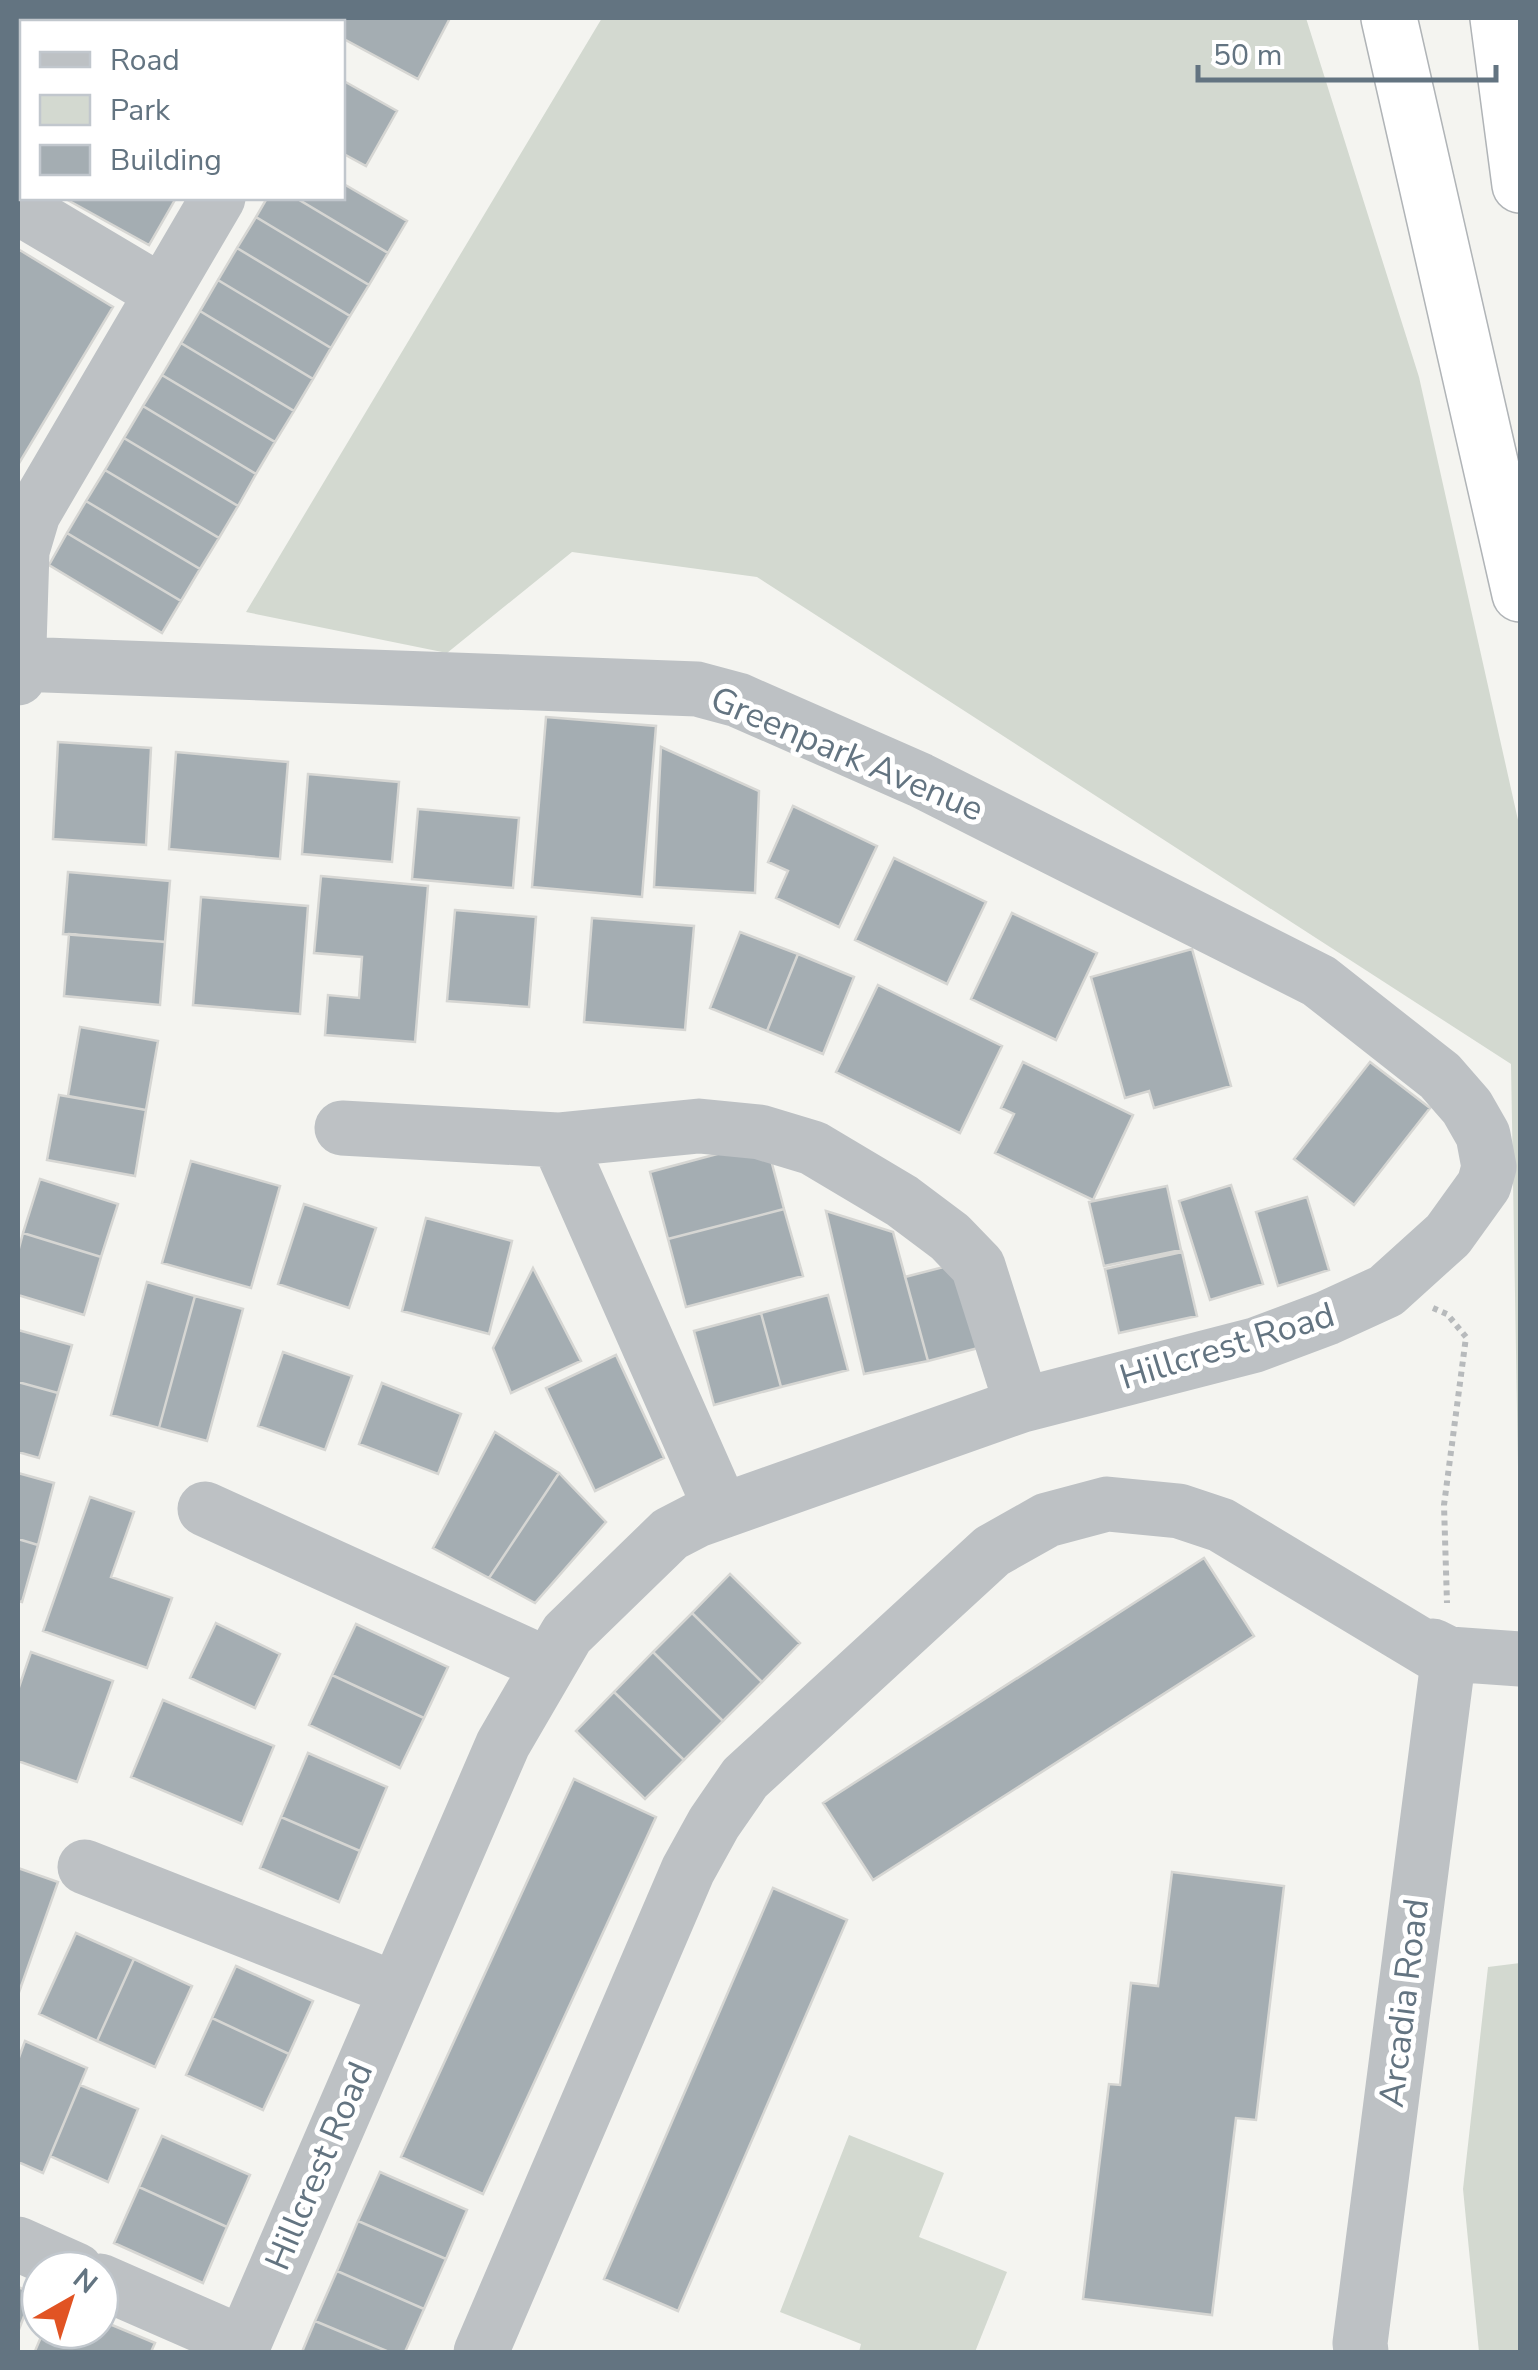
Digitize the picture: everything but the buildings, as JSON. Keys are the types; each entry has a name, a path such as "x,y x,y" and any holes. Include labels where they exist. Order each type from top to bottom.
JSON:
{"highway":[{"path":"1389,18 1520,594"},
{"path":"1498,18 1520,185"}],"street":[{"path":"18,678 22,551 33,514 217,200"},
{"path":"18,207 160,292"},
{"name":"Greenpark Avenue","path":"18,664 697,688 738,700 920,780 1318,981 1440,1076 1467,1107 1483,1135 1489,1167"},
{"path":"342,1128 558,1140 699,1126 760,1132 814,1148 914,1210 950,1236 978,1266 1022,1405"},
{"path":"558,1140 722,1511"},
{"name":"Hillcrest Road","path":"120,2290 242,2348 503,1744 567,1634 670,1534 696,1520 1022,1405 1255,1345 1326,1318 1386,1291 1448,1235 1484,1185 1489,1167"},
{"path":"485,2352 688,1870 714,1823 745,1778 992,1551 1047,1520 1107,1504 1179,1511 1221,1525 1434,1652 1433,1646 1449,1654 1520,1659"},
{"path":"205,1509 548,1665"},
{"name":"Arcadia Road","path":"1362,2352 1360,2343 1449,1654"},
{"path":"85,1867 395,1988"}],"path":[{"path":"1386,1291 1447,1314 1466,1338 1444,1505 1449,1654"}],"green space":[{"path":"602,18 1306,18 1419,377 1520,829 1520,1582 1511,1064 757,577 572,552 447,653 246,612"},
{"path":"1520,1963 1520,2352 1479,2352 1463,2189 1488,1967"},
{"path":"849,2135 944,2173 919,2237 1007,2272 975,2352 859,2352 861,2344 780,2312"}]}
